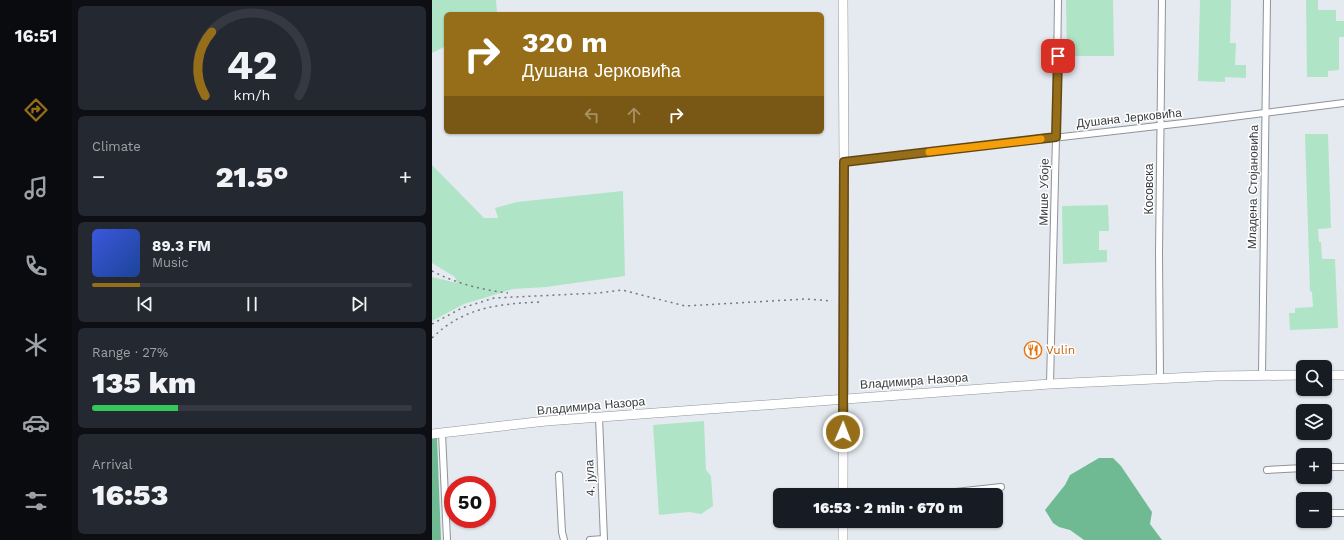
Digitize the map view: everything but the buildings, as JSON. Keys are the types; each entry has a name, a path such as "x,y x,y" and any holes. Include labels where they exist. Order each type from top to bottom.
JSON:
{"street":[{"path":"843,0 843,488"},
{"name":"Мише Убоје","path":"1050,384 1058,0"},
{"name":"Косовска","path":"1160,378 1160,126 1162,0"},
{"name":"Младена Стојановића","path":"1262,374 1264,113 1267,0"},
{"name":"Душана Јерковића","path":"844,162 1160,126 1344,103"},
{"name":"Владимира Назора","path":"432,434 546,421 844,398 1160,378 1262,374 1296,375"},
{"path":"1332,375 1344,375"},
{"name":"4. јула","path":"590,540 604,540 599,417"},
{"path":"442,433 447,540"},
{"path":"1332,467 1344,467"},
{"path":"1267,470 1296,468"},
{"path":"559,475 562,536 564,540"},
{"path":"1332,513 1344,513"},
{"path":"843,528 843,540"}],"green space":[{"path":"432,0 496,0 497,12 444,12 444,47 432,53"},
{"path":"1066,0 1113,0 1114,56 1067,56"},
{"path":"1200,0 1231,0 1230,43 1236,43 1235,65 1246,65 1246,78 1225,77 1225,82 1198,81"},
{"path":"1306,0 1318,0 1318,10 1336,10 1336,21 1344,21 1344,37 1339,37 1339,70 1328,71 1328,77 1307,77"},
{"path":"1305,134 1328,134 1331,228 1318,229 1319,242 1321,242 1322,259 1335,259 1338,328 1290,330 1289,313 1295,313 1295,308 1313,307 1312,292 1310,291"},
{"path":"432,165 484,218 498,218 495,208 517,202 623,191 625,276 546,287 513,289 464,304 432,321 432,277 457,283 455,277 432,263"},
{"path":"1108,205 1109,231 1099,231 1099,250 1107,250 1107,262 1063,264 1062,206"},
{"path":"704,421 706,470 711,476 713,506 701,514 689,512 659,515 653,425"},
{"path":"432,438 437,438 441,540 432,540"},
{"path":"1099,458 1113,458 1121,466 1152,512 1150,524 1162,540 1084,540 1070,530 1059,527 1053,523 1045,510 1065,485 1070,475"}],"railway":[{"path":"432,271 469,285 508,293"},
{"path":"432,324 462,308 494,298 599,293 622,290 685,306 806,299 832,301"},
{"path":"432,338 456,320 482,309 510,304 540,302"}],"slow traffic":[{"path":"929,152 1041,139"}],"place":[{"name":"Vulin","path":"1033,350"}],"route":[{"path":"843,432 844,162 1056,137 1058,56"}]}
